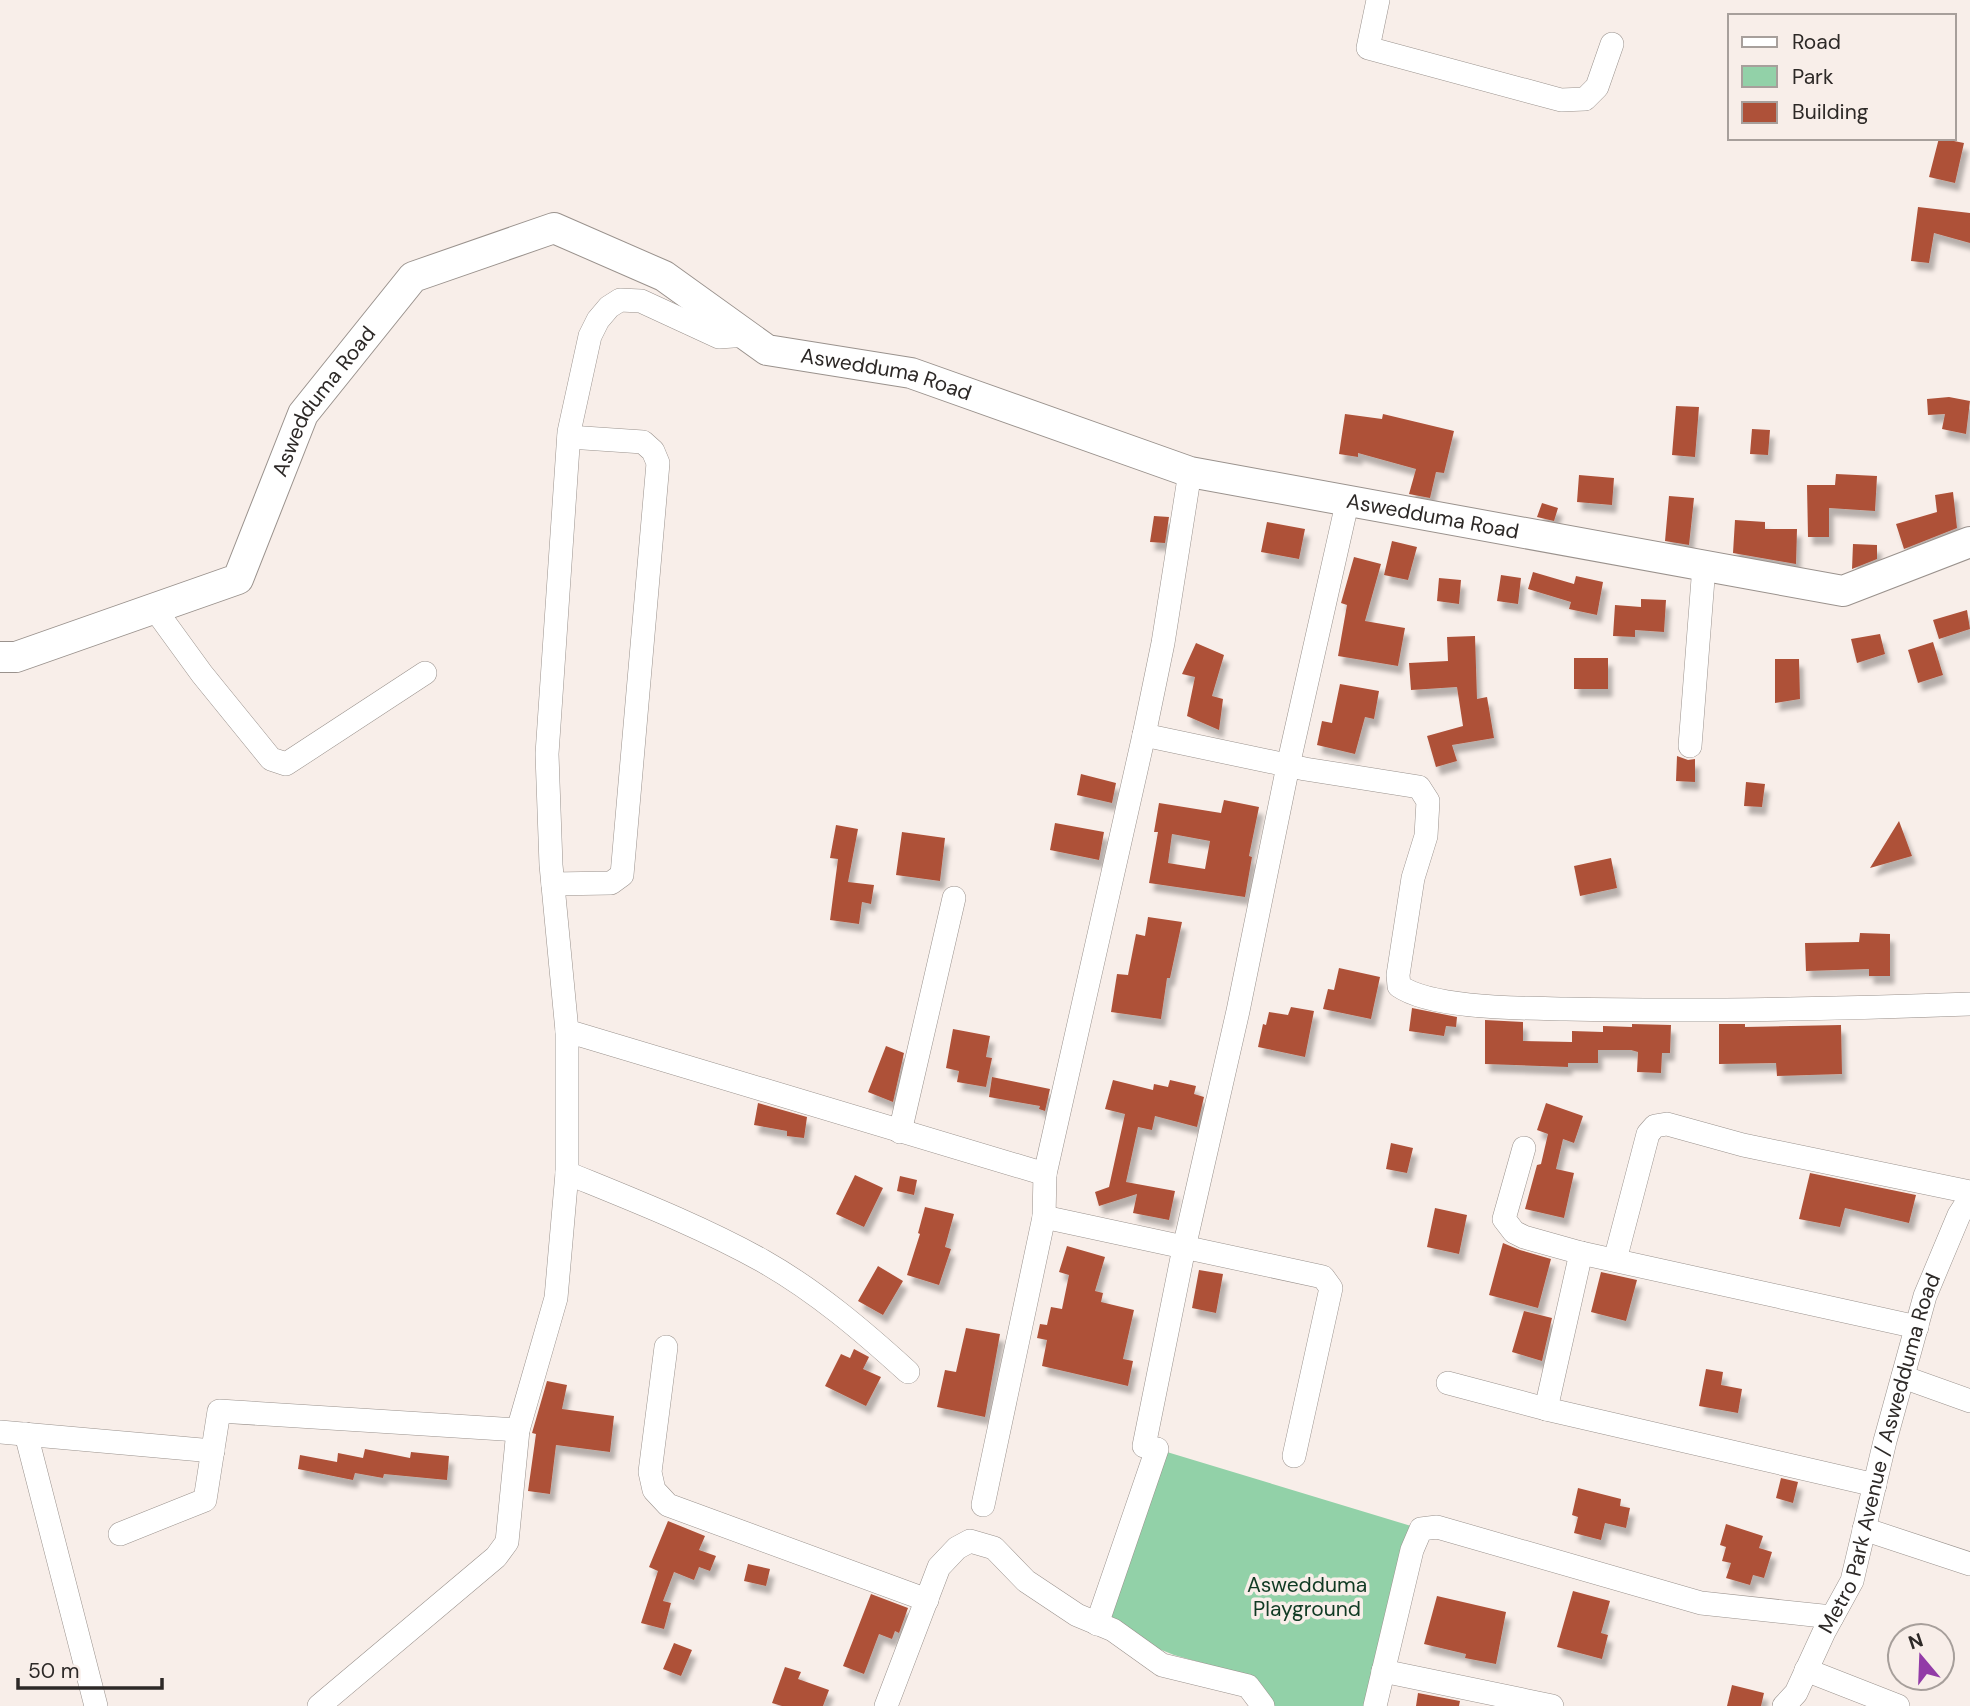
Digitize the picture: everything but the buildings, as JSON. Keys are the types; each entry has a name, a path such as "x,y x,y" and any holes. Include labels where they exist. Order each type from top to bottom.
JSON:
{"street":[{"path":"1378,0 1368,48 1561,100 1585,99 1597,87 1612,44"},
{"name":"Aswedduma Road","path":"0,657 16,657 238,579 303,414 413,277 554,228 664,276 768,350 911,373 1189,472 1843,591 1970,542"},
{"path":"319,1706 496,1557 507,1542 518,1430 556,1298 567,1173 567,1031 553,884 547,754 569,437 590,336 598,320 609,307 620,300 641,301 719,337 747,335"},
{"path":"553,884 611,883 622,874 658,463 653,451 643,442 569,437"},
{"path":"983,1505 1044,1217 1045,1174 1163,643 1189,472"},
{"path":"1097,1624 1157,1449 1144,1446 1184,1248 1346,508"},
{"path":"1690,746 1704,566"},
{"path":"154,608 202,674 271,760 286,764 425,673"},
{"path":"1144,736 1288,766 1419,786 1427,801 1426,836 1413,878 1398,975 1399,986 1413,995 1503,1007 1670,1011 1970,1004"},
{"path":"900,1132 954,898"},
{"path":"567,1031 1045,1174"},
{"path":"1615,1260 1648,1134 1655,1126 1667,1124 1744,1145 1970,1192"},
{"path":"1524,1148 1504,1219 1514,1232 1524,1237 1581,1253 1917,1327"},
{"path":"567,1173 659,1210 764,1262 845,1316 908,1372"},
{"name":"Metro Park Avenue / Aswedduma Road","path":"1784,1706 1796,1693 1852,1581 1917,1327 1935,1273 1959,1215 1970,1198"},
{"path":"1044,1217 1323,1277 1331,1288 1294,1456"},
{"path":"1546,1409 1581,1253"},
{"path":"666,1347 650,1472 654,1490 668,1504 927,1600"},
{"path":"1903,1377 1970,1401"},
{"path":"1448,1383 1546,1409 1875,1485"},
{"path":"120,1534 205,1500 219,1411 518,1430"},
{"path":"0,1432 213,1451"},
{"path":"26,1434 96,1706"},
{"path":"1374,1706 1412,1550 1421,1529 1437,1527 1701,1603 1832,1617"},
{"path":"1864,1529 1970,1564"},
{"path":"886,1706 939,1567 957,1548 970,1541 994,1548 1026,1581 1077,1615 1113,1630 1163,1665 1248,1686 1263,1706"},
{"path":"1806,1670 1898,1706"},
{"path":"1383,1671 1552,1706"}],"green space":[{"name":"Aswedduma Playground","path":"1157,1449 1421,1529 1386,1706 1267,1706 1249,1676 1174,1655 1097,1624"}]}
